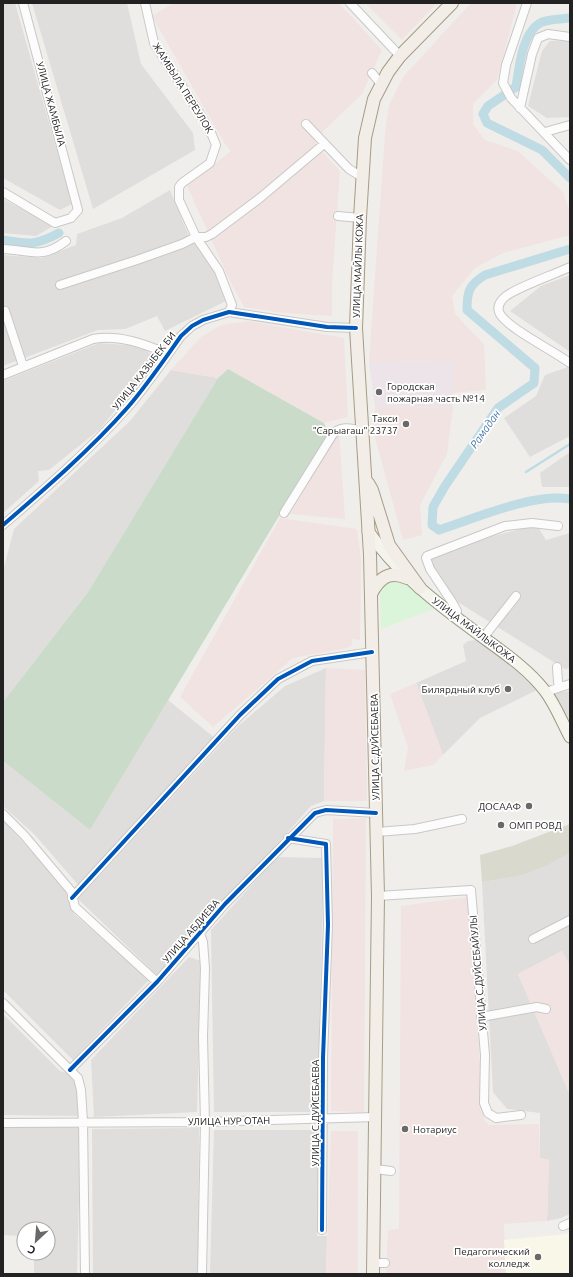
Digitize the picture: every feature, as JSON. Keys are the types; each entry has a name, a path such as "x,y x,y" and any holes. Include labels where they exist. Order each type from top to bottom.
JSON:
{"main road":[{"name":"УЛИЦА МАЙЛЫ КОЖА","path":"368,531 356,328 360,218 365,138 374,99 381,84 400,56 452,3"},
{"path":"365,476 372,490 389,545 420,588"},
{"name":"УЛИЦА С.ДУЙСЕБАЕВА","path":"368,531 371,594 378,896 375,1169 377,1266"},
{"path":"371,594 377,582 383,577 397,575 408,578"}],"street":[{"name":"УЛИЦА ЖАМБЫЛА","path":"3,192 56,223 71,218 78,210 78,205 23,3"},
{"name":"ЖАМБЫЛА ПЕРЕУЛОК","path":"145,3 154,43 200,114 216,145 210,163 182,183 179,187 179,200 196,237 219,271 232,305 229,312"},
{"path":"350,3 400,56"},
{"path":"527,3 503,74 505,89 520,108 545,132 570,160"},
{"path":"520,108 532,54 538,38 548,34 570,37"},
{"path":"372,73 381,84"},
{"path":"306,124 349,169 362,177"},
{"path":"545,132 570,125"},
{"path":"60,285 137,260 182,244 196,237 206,237 212,234 260,198 324,144"},
{"path":"338,216 360,218"},
{"path":"3,249 39,254 59,246 66,241"},
{"path":"570,268 515,291 501,301 499,306 502,316 517,330 570,363"},
{"path":"3,312 5,311 23,366"},
{"name":"УЛИЦА КАЗЫБЕК БИ","path":"3,525 49,485 128,407 181,336 192,326 215,315 229,312 327,327 356,328"},
{"path":"3,374 93,339 103,337 136,342 168,354"},
{"path":"284,513 333,434 338,429 343,428 362,430"},
{"path":"455,617 457,611 430,569 426,558 428,556 505,526 532,523 558,526"},
{"name":"УЛИЦА МАЙЛЫКОЖА","path":"368,531 380,549 408,578 455,617 518,663 546,692 570,737"},
{"path":"484,638 516,596"},
{"path":"72,898 240,715 278,679 312,661 372,652"},
{"path":"557,667 556,672 560,687"},
{"path":"546,692 570,684"},
{"name":"УЛИЦА АБДИЕВА","path":"70,1070 157,982 225,904 314,813 326,810 376,812"},
{"path":"3,814 24,835 71,891 75,907 157,982"},
{"path":"377,832 415,829 438,821 462,819"},
{"name":"УЛИЦА С.ДУЙСЕБАЕВА","path":"288,838 326,844 328,925 323,1058 324,1119 322,1230"},
{"name":"УЛИЦА С.ДУЙСЕБАЙУЛЫ","path":"378,896 471,890 485,1055 484,1102 488,1113 496,1118 521,1115"},
{"path":"533,938 570,920"},
{"name":"УЛИЦА АБДИЕВА","path":"200,934 203,942 205,968 203,1037 205,1122 202,1274"},
{"path":"3,1003 78,1078 80,1084 83,1121 85,1274"},
{"path":"481,1017 537,1007 546,1009"},
{"name":"УЛИЦА НУР ОТАН","path":"3,1122 205,1122 376,1117"},
{"path":"375,1169 391,1171"}],"shaded area":[{"path":"3,3 15,3 72,204 60,210 3,178"},
{"path":"32,3 127,3 141,64 193,133 195,150 93,209"},
{"path":"173,3 339,3 382,50 362,94 314,140 340,171 332,283 332,316 283,313 244,307 230,281 187,186 231,151 225,144 152,16"},
{"path":"365,3 437,3 402,40"},
{"path":"471,3 517,3 497,80 473,104 473,124 485,140 518,151 563,192 570,213 570,235 503,253 475,268 452,296 455,314 484,344 486,390 453,393 453,361 369,362 385,134 389,105 403,77"},
{"path":"570,40 570,117 547,118 528,106 542,51 550,41"},
{"path":"170,190 188,234 218,277 226,301 165,331 157,316 125,329 98,330 3,366 3,255 42,258 76,245 77,234 122,218"},
{"path":"3,199 53,226 36,236 3,233"},
{"path":"570,275 570,352 510,311 541,286"},
{"path":"248,321 344,338 348,417 324,423 228,369 218,378 171,370 201,337 221,325"},
{"path":"99,343 139,346 157,358 100,429 49,470 38,471 39,481 3,513 3,381"},
{"path":"453,361 453,408 375,407 369,362"},
{"path":"568,367 570,368 570,436 530,457 504,418 536,396 545,375"},
{"path":"171,370 218,378 88,592 3,702 3,571 14,529 130,421"},
{"path":"375,407 453,408 447,454 420,505 422,535 403,540 374,434"},
{"path":"339,431 345,519 290,514 306,487"},
{"path":"570,452 570,487 542,487 540,473"},
{"path":"280,518 357,529 361,559 360,640 352,639 352,645 347,648 293,658 213,727 180,697"},
{"path":"537,525 546,540 570,533 570,668 565,669 453,599 437,583 428,556 497,535"},
{"path":"476,640 514,669 537,690 480,718 443,755 416,683 466,661 463,645 468,641"},
{"path":"326,668 324,801 311,806 159,977 78,899 238,726 285,686"},
{"path":"326,668 365,670 367,801 324,801"},
{"path":"416,683 443,755 433,765 404,771 408,747 390,694"},
{"path":"570,691 570,722 554,693"},
{"path":"168,700 216,739 80,887 35,835 3,806 3,761 90,830"},
{"path":"366,818 364,1112 331,1111 333,819"},
{"path":"3,820 65,889 74,914 149,980 73,1060 3,990"},
{"path":"570,824 570,853 546,866 520,876 482,882 480,855 512,846"},
{"path":"570,853 570,966 562,951 518,974 570,1095 570,1214 561,1218 547,1221 549,1160 540,1158 540,1113 507,1109 493,1092 482,882 520,876 546,866"},
{"path":"277,857 324,858 317,1112 214,1112 211,930"},
{"path":"468,897 484,1120 489,1125 539,1124 540,1158 549,1160 547,1221 504,1224 506,1274 386,1274 388,1230 399,1229 401,906"},
{"path":"562,951 570,966 570,1095 518,974"},
{"path":"189,957 201,961 197,1112 94,1117 91,1060"},
{"path":"3,1014 60,1071 77,1076 78,1116 3,1115"},
{"path":"81,1122 77,1274 34,1274 34,1261 56,1261 56,1221 16,1221 16,1236 3,1235 3,1126"},
{"path":"199,1128 198,1274 93,1274 92,1129"},
{"path":"214,1130 321,1130 317,1236 327,1236 326,1274 210,1274"},
{"path":"331,1131 358,1131 358,1274 326,1274"},
{"name":"Педагогический колледж","path":"570,1232 570,1274 506,1274 504,1240 566,1234"}],"green space":[{"path":"228,369 324,423 329,433 90,830 3,761 3,702 88,592 218,378"},
{"path":"388,579 402,581 434,609 381,629 380,593 381,588"}],"waterway":[{"name":"Рамадан","path":"570,18 545,21 535,27 530,33 520,60 516,87 488,106 483,114 487,123 542,150 570,178"},
{"path":"3,240 32,243 44,240 59,233"},
{"name":"Рамадан","path":"570,249 485,275 472,285 468,293 467,310 535,368 534,383 498,408 445,486 433,507 432,525 439,530 487,513 522,503 555,498 570,499"},
{"path":"526,472 570,444"}],"cycle path":[{"path":"3,525 67,468 113,423 142,390 181,336 192,326 203,320 229,312 327,327 356,328"},
{"path":"72,898 240,715 278,679 312,661 372,652"},
{"path":"70,1070 157,982 225,904 315,813 326,810 376,813"},
{"path":"288,838 326,844 328,925 323,1058 322,1230"}],"place":[{"name":"Городская пожарная часть №14","path":"379,392"},
{"name":"Такси \"Сарыагаш\" 23737","path":"406,424"},
{"name":"Билярдный клуб","path":"508,689"},
{"name":"ДОСААФ","path":"529,806"},
{"name":"ОМП РОВД","path":"501,825"},
{"name":"Нотариус","path":"405,1129"},
{"name":"Педагогический колледж","path":"538,1257"}]}
